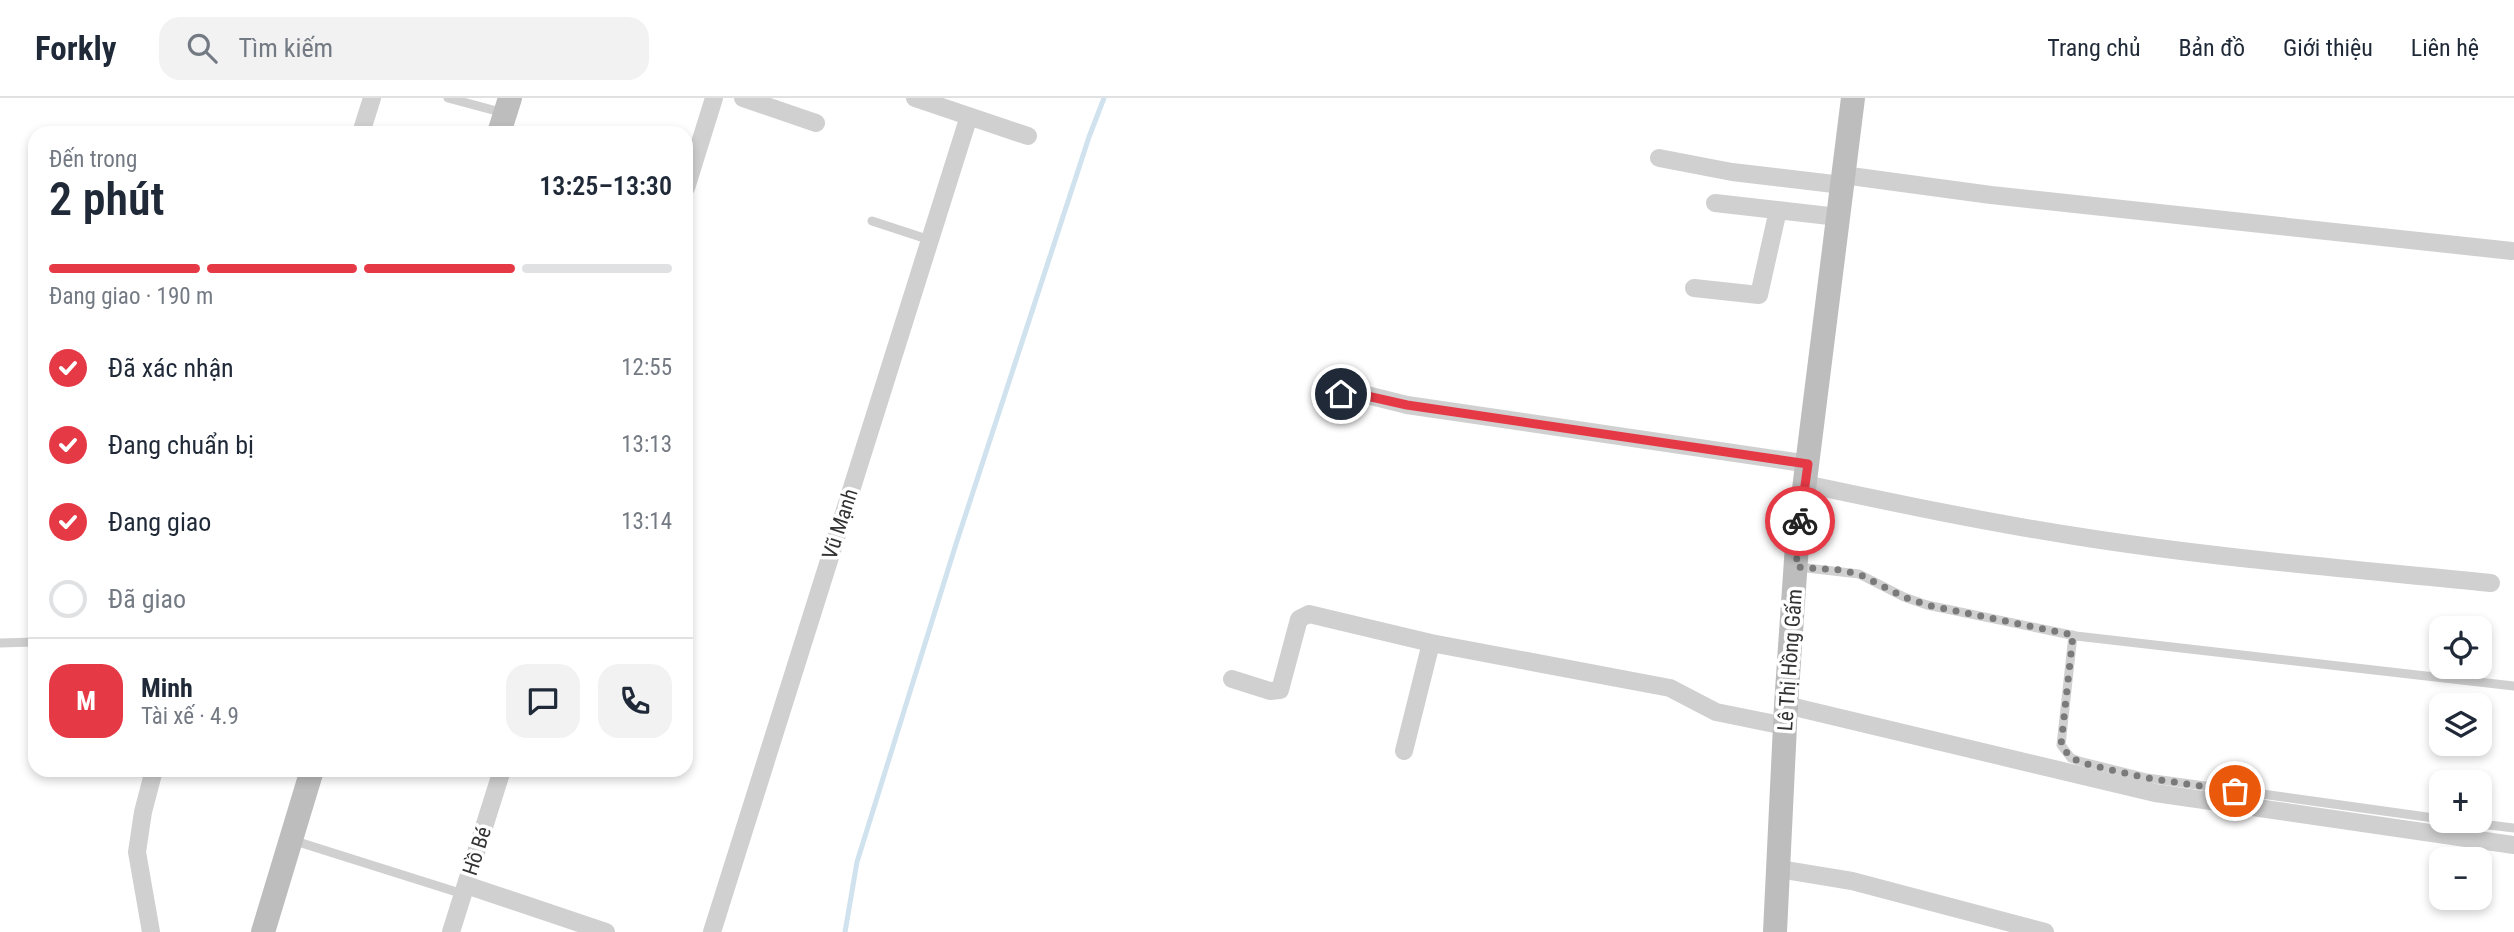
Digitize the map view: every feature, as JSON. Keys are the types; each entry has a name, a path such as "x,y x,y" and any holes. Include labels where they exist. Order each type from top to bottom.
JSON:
{"main road":[{"name":"Lê Thị Hồng Gấm","path":"1775,932 1796,567 1853,98"},
{"path":"263,932 310,777"}],"street":[{"path":"363,126 372,98"},
{"path":"693,166 714,98"},
{"path":"743,98 816,123"},
{"path":"915,98 1028,136"},
{"name":"Vũ Mạnh","path":"712,932 969,117"},
{"path":"1659,158 1732,172 1843,180 2512,251"},
{"path":"1715,203 1838,217"},
{"path":"1694,288 1759,295 1778,210"},
{"path":"1341,394 1367,396 1807,474 2010,525 2079,537 2221,555 2491,583"},
{"path":"1232,680 1270,691 1280,690 1299,619 1303,615 1319,617 1430,643 1671,688 1716,712 1786,715 2155,793 2514,845"},
{"path":"1404,751 1430,643"},
{"path":"151,932 137,852 143,812 153,777"},
{"name":"Hồ Bé","path":"451,932 500,777"},
{"path":"1779,869 1852,881 2045,932"},
{"path":"465,889 606,932"}],"lane":[{"path":"448,98 505,115"},
{"path":"872,221 930,240"},
{"path":"1796,567 1859,574 1904,597 1927,605 2073,635 2514,686"},
{"path":"2073,635 2061,745 2071,758 2147,778 2429,817"},
{"path":"0,643 28,642"},
{"path":"2492,825 2514,828"},
{"path":"291,840 465,889"}],"waterway":[{"path":"845,932 857,862 956,544 1104,98"}],"way so far":[{"path":"1800,521 1796,567 1859,574 1904,597 1927,605 2073,635 2061,738 2063,750 2071,758 2147,778 2235,791"}],"route":[{"path":"1341,394 1808,464 1800,521"}]}
